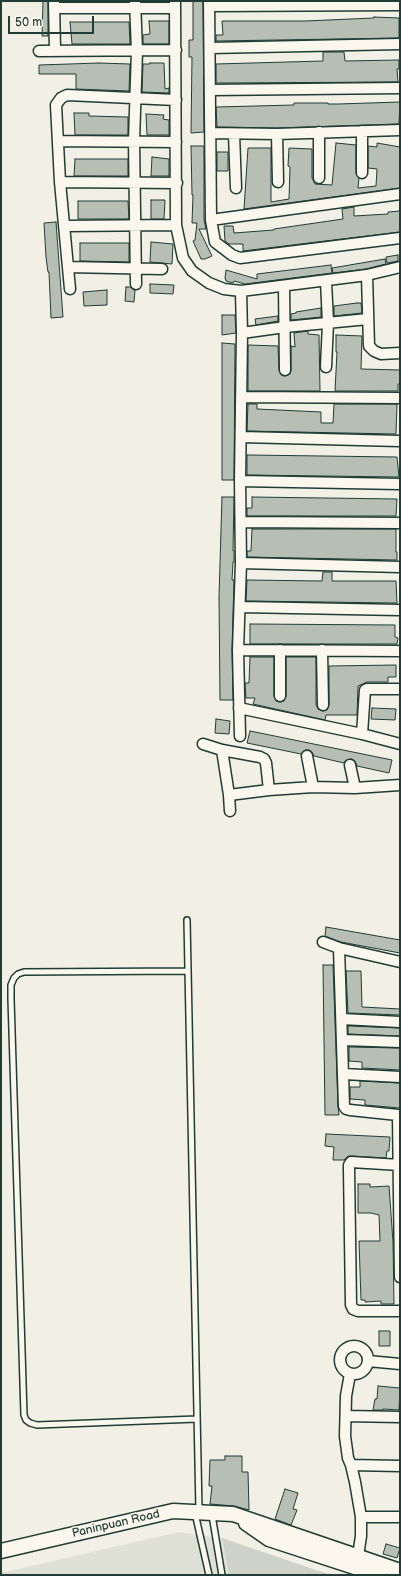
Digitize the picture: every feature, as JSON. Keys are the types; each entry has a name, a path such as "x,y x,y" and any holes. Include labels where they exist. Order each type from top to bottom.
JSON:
{"main road":[{"name":"Paninpuan Road","path":"1,1551 173,1511 202,1512 233,1514 357,1562 400,1571"},
{"name":"Paninpuan Road","path":"357,1562 379,1575"}],"street":[{"path":"55,51 54,4 175,4 176,225 183,258 192,271 210,283 224,289 241,291 366,275 400,267"},
{"path":"400,5 209,4 212,220 215,242 228,253 240,258 400,238"},
{"path":"135,5 137,51 134,141 136,184 136,284"},
{"path":"210,48 400,44"},
{"path":"39,51 176,50"},
{"path":"210,90 400,88"},
{"path":"70,289 60,182 56,105 61,98 67,95 176,100"},
{"path":"210,132 234,134 277,134 400,130"},
{"path":"362,131 362,173"},
{"path":"318,132 319,178"},
{"path":"234,134 236,188"},
{"path":"277,134 278,182"},
{"path":"58,141 176,142"},
{"path":"60,182 136,184 177,183"},
{"path":"212,220 400,194"},
{"path":"65,226 176,225"},
{"path":"68,267 162,269"},
{"path":"366,275 369,346 374,351 381,354 400,353"},
{"path":"326,281 328,323 326,367"},
{"path":"284,286 285,370"},
{"path":"240,736 238,650 241,563 241,291"},
{"path":"242,333 285,327 368,320"},
{"path":"241,397 400,398"},
{"path":"241,437 400,441"},
{"path":"240,481 400,484"},
{"path":"241,522 400,523"},
{"path":"241,563 400,567"},
{"path":"240,607 400,610"},
{"path":"238,650 400,651"},
{"path":"280,650 280,696"},
{"path":"322,650 323,705"},
{"path":"362,734 365,690 400,689"},
{"path":"239,708 362,734 400,744"},
{"path":"203,744 222,750 264,759 266,763 269,790"},
{"path":"222,750 230,811"},
{"path":"307,756 313,787"},
{"path":"350,765 355,788"},
{"path":"228,795 313,787 355,788 400,785"},
{"path":"323,942 339,948 400,962"},
{"path":"339,948 344,1106 346,1109 399,1115 400,1277"},
{"path":"342,1019 400,1022"},
{"path":"343,1040 400,1042"},
{"path":"344,1074 400,1077"},
{"path":"399,1165 351,1162 348,1169 351,1304 353,1309 358,1311 400,1311"},
{"path":"348,1346 357,1346 364,1349 368,1357 368,1361 368,1365 363,1372 355,1375 347,1373 341,1367 339,1359 342,1351 348,1346"},
{"path":"368,1361 400,1364"},
{"path":"350,1374 345,1445 351,1465 361,1517 361,1536 357,1562"},
{"path":"346,1416 400,1417"},
{"path":"351,1465 400,1466"},
{"path":"361,1517 400,1517"}],"lane":[{"path":"187,920 197,1419 202,1512 208,1575"},
{"path":"188,971 24,972 18,974 14,978 11,985 11,999 24,1416 30,1423 37,1425 197,1419"},
{"path":"202,1512 222,1575"}],"shaded area":[{"path":"179,1532 222,1538 229,1575 1,1575 1,1573"},
{"path":"222,1538 331,1575 229,1575"}],"building":[{"path":"43,1 48,1 48,36 42,36"},
{"path":"193,1 203,1 204,132 191,133 192,57 189,57 189,40 193,40"},
{"path":"374,17 399,18 399,38 216,41 216,35 223,35 222,21 305,21"},
{"path":"149,21 169,21 169,44 143,44 143,35 150,34"},
{"path":"70,22 129,22 130,44 72,44"},
{"path":"323,52 344,52 345,61 399,60 399,69 397,69 398,82 216,83 216,64 323,61"},
{"path":"99,63 130,64 129,91 76,89 76,74 39,74 39,65"},
{"path":"164,63 165,89 169,88 169,93 142,92 143,64"},
{"path":"400,102 399,124 277,128 217,127 216,107 294,105 294,103 338,104"},
{"path":"74,113 89,113 89,116 128,117 128,135 75,135"},
{"path":"146,114 164,115 163,119 169,120 169,135 147,135"},
{"path":"336,143 356,145 356,173 359,178 358,188 376,186 377,169 368,168 368,146 377,147 377,143 400,147 400,188 244,209 248,148 271,148 271,202 289,199 289,148 312,149 312,178 315,184 332,185"},
{"path":"191,146 204,146 204,220 206,229 199,229 212,256 205,259 201,259 193,241 195,240 197,223 192,223 193,195"},
{"path":"217,152 228,152 228,171 217,171"},
{"path":"152,157 169,159 169,176 151,176"},
{"path":"75,159 128,159 128,176 74,176"},
{"path":"151,200 165,200 164,219 151,219"},
{"path":"78,201 128,201 129,219 78,219"},
{"path":"354,207 354,216 388,214 388,212 400,211 400,232 243,251 243,244 229,244 225,241 224,226 233,226 234,233 274,230 343,219 342,209"},
{"path":"56,222 63,317 51,318 49,272 46,257 44,223"},
{"path":"151,242 173,244 172,264 150,262"},
{"path":"80,243 129,243 129,262 80,261"},
{"path":"398,255 398,261 387,263 386,257"},
{"path":"385,259 386,264 366,269 333,273 332,268"},
{"path":"331,265 332,273 245,284 234,281 233,283 226,281 225,278 226,270 257,279 257,274"},
{"path":"150,284 174,285 173,294 150,293"},
{"path":"126,287 130,287 135,290 134,302 125,301"},
{"path":"107,290 107,305 84,306 83,292"},
{"path":"361,303 362,313 334,316 334,306"},
{"path":"321,308 321,317 291,320 291,314 296,312"},
{"path":"222,315 235,315 236,333 222,335"},
{"path":"278,316 278,321 256,325 255,319"},
{"path":"308,331 308,334 319,335 320,391 248,391 248,345 278,346 279,370 282,375 285,376 290,374 291,370 291,346 295,347 294,333"},
{"path":"336,335 362,336 361,369 400,370 400,384 398,384 398,391 335,391 337,352"},
{"path":"222,343 235,344 234,480 222,480"},
{"path":"248,404 257,404 257,409 321,412 321,423 333,423 334,404 397,404 396,434 247,431"},
{"path":"247,455 397,457 399,477 247,475"},
{"path":"222,497 234,497 234,562 232,580 234,580 232,650 233,700 220,700 219,597"},
{"path":"252,497 397,499 396,516 247,516 247,508 252,508"},
{"path":"252,529 396,529 397,560 247,557 247,551 251,551"},
{"path":"323,572 332,572 332,581 396,581 397,603 246,601 247,580 322,581"},
{"path":"250,624 395,625 395,637 398,638 397,644 250,644"},
{"path":"250,657 274,657 274,696 276,701 280,702 284,701 286,696 286,657 316,657 316,705 318,709 323,711 327,710 329,705 329,666 396,665 396,677 388,677 388,682 367,682 358,686 357,715 326,715 325,720 253,704 255,698 246,698 245,683 249,683"},
{"path":"372,708 396,709 395,720 371,719"},
{"path":"216,719 230,721 229,734 215,733"},
{"path":"250,731 392,760 389,773 357,766 355,761 352,759 346,760 344,763 314,756 309,750 305,750 301,754 247,743"},
{"path":"326,927 400,940 400,953 341,942 325,936"},
{"path":"323,965 333,965 339,1115 325,1115"},
{"path":"346,971 361,971 362,1007 400,1009 400,1015 348,1013"},
{"path":"348,1026 400,1028 400,1036 348,1034"},
{"path":"349,1047 400,1048 400,1070 362,1068 362,1062 349,1061"},
{"path":"360,1081 400,1083 400,1108 365,1105 365,1100 350,1099 350,1087 360,1087"},
{"path":"326,1134 390,1137 389,1151 387,1151 386,1158 348,1156 344,1160 333,1160 334,1147 325,1146"},
{"path":"358,1184 370,1184 370,1187 389,1186 393,1242 394,1304 381,1304 381,1301 365,1302 365,1300 361,1300 359,1241 380,1241 379,1215 371,1213 358,1213"},
{"path":"379,1331 390,1331 390,1346 379,1346"},
{"path":"378,1386 400,1388 399,1410 373,1410 375,1399 377,1399"},
{"path":"225,1456 242,1456 242,1472 248,1472 249,1510 234,1506 210,1504 212,1486 209,1486 210,1460 225,1460"},
{"path":"285,1489 298,1493 293,1509 297,1510 291,1525 275,1519"},
{"path":"386,1544 400,1548 397,1558 383,1554"}]}
